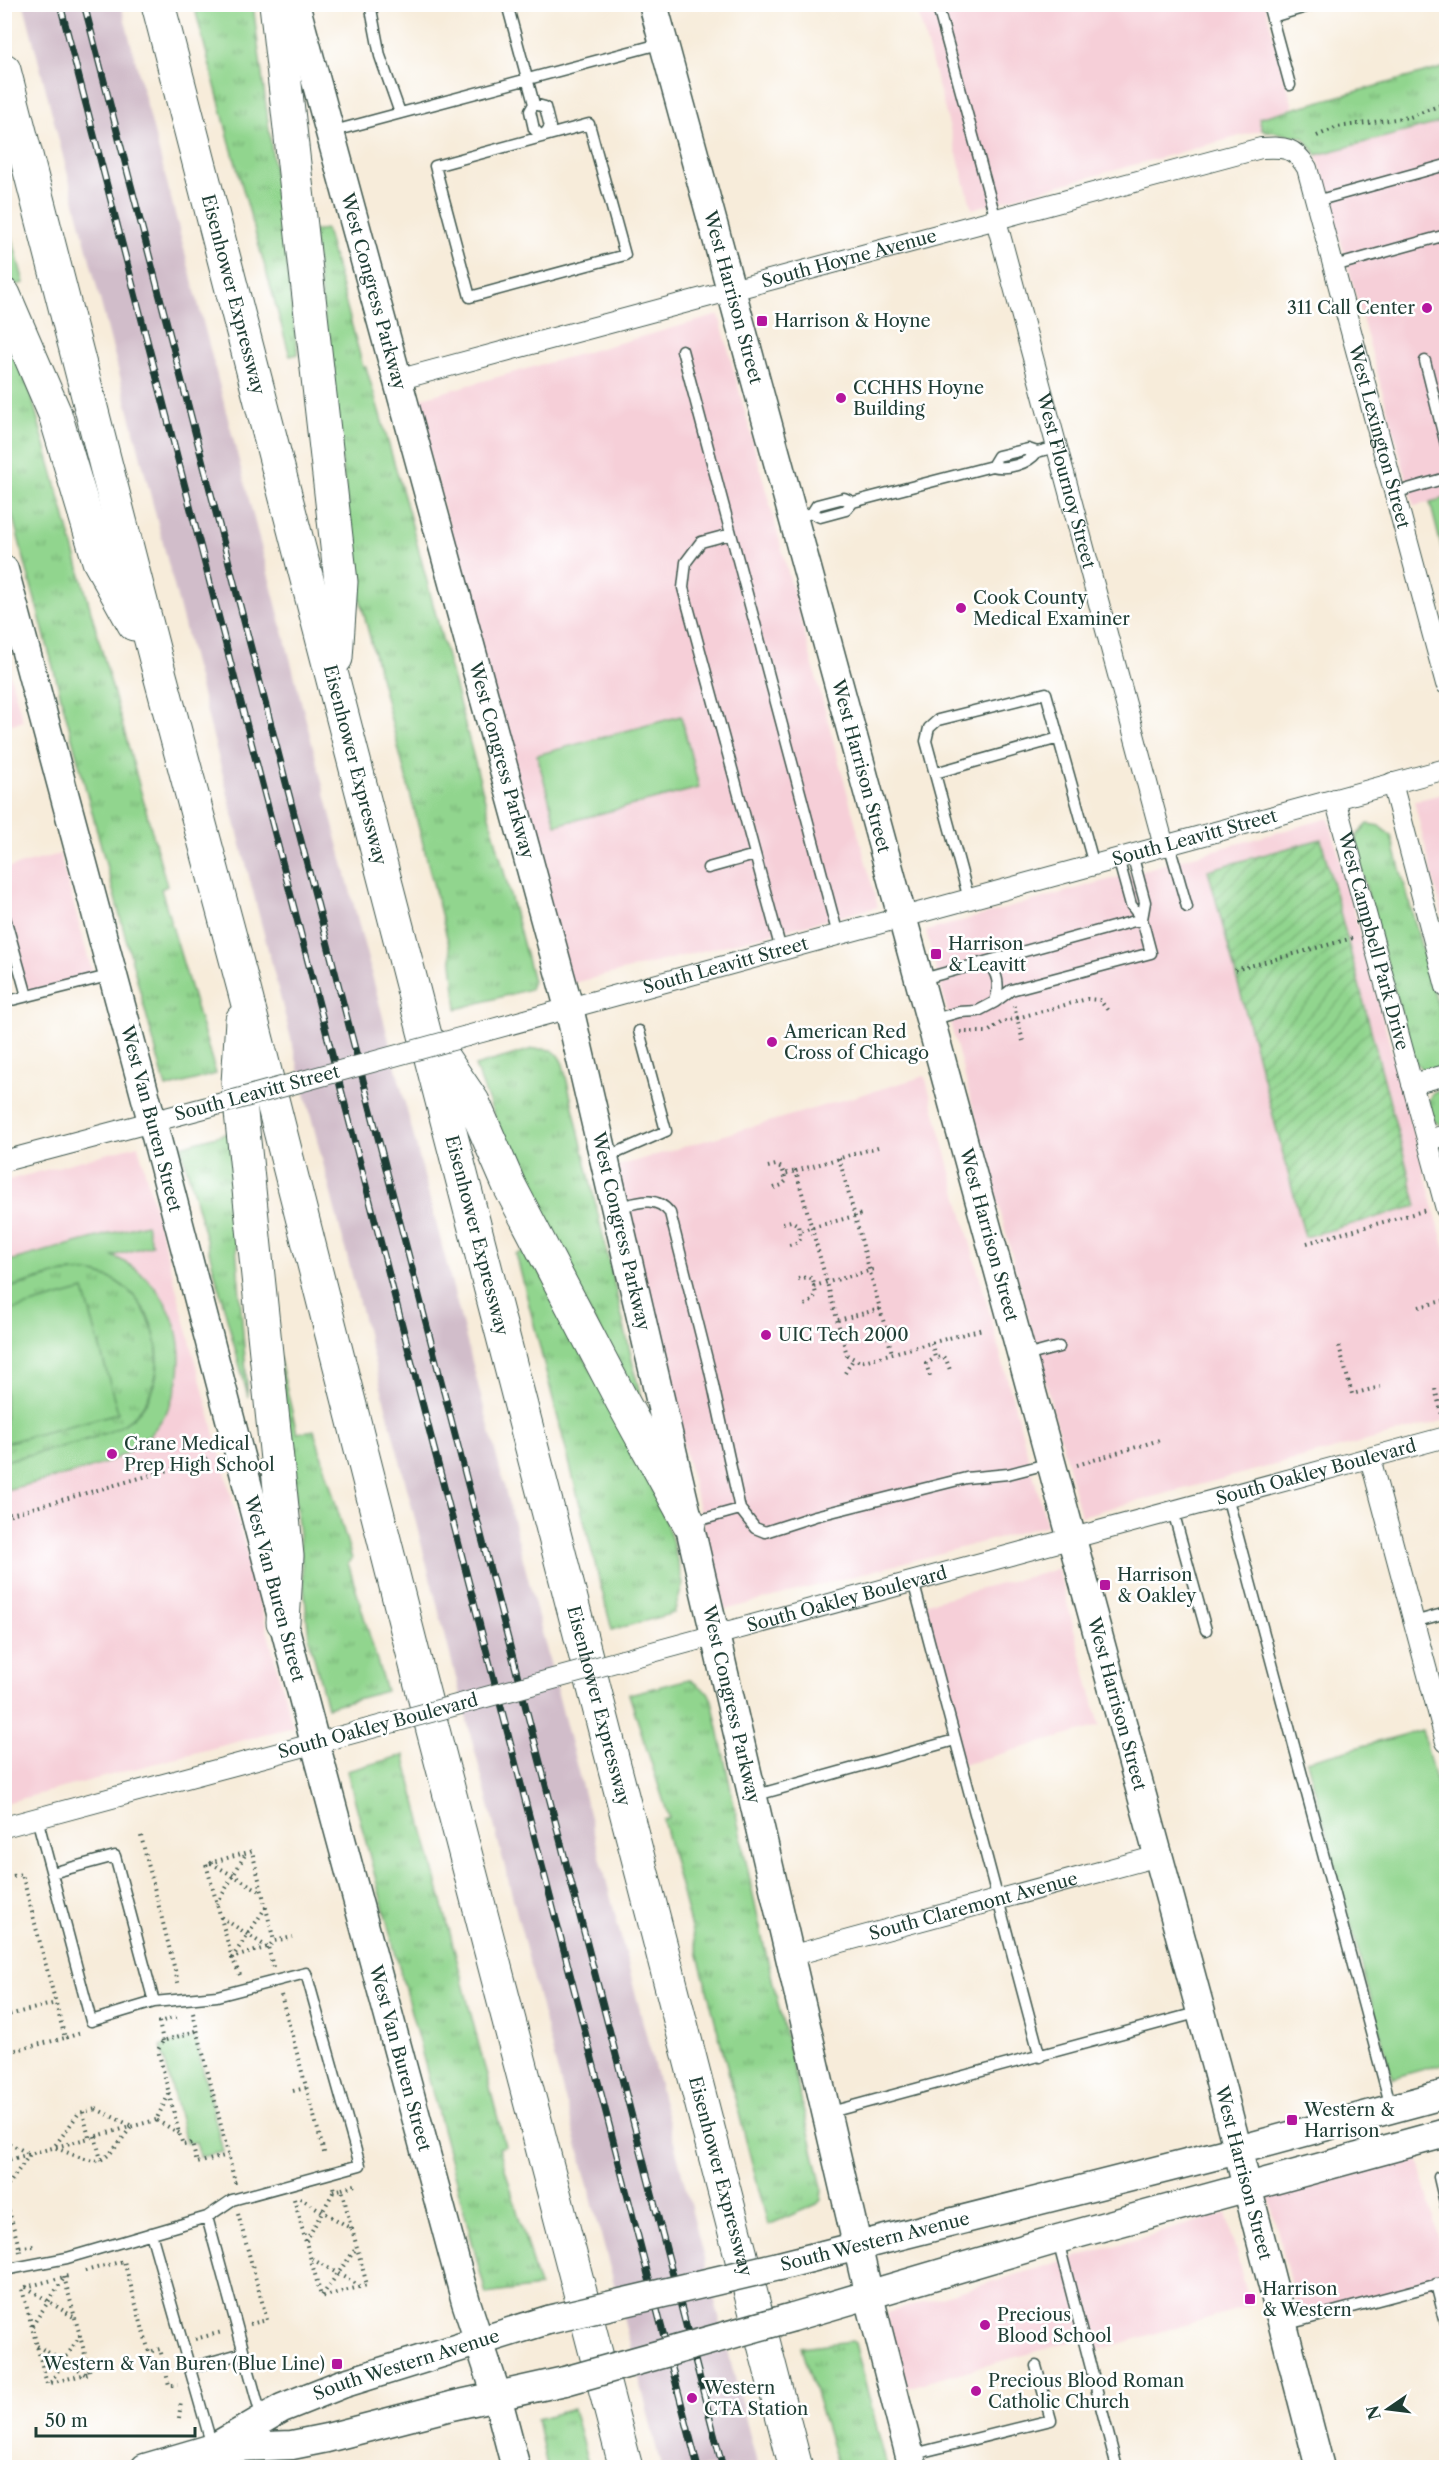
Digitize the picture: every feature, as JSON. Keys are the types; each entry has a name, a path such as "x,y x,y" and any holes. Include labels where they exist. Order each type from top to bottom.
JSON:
{"highway":[{"name":"Eisenhower Expressway","path":"158,4 796,2468"},
{"path":"276,4 341,582 334,687"},
{"path":"4,70 157,664 244,989 414,1658 626,2468"},
{"path":"4,295 55,414 99,561 157,664"},
{"path":"244,989 238,1083 287,1556 283,1622"},
{"path":"423,1030 473,1102 509,1185 622,1401 690,1523"}],"street":[{"name":"West Congress Parkway","path":"295,4 569,1008 869,2296 911,2461"},
{"name":"West Harrison Street","path":"653,4 731,291 802,516 902,917 1022,1357 1064,1464 1071,1538 1238,2150 1320,2468"},
{"name":"South Hoyne Avenue","path":"397,380 1261,148 1283,147 1299,155"},
{"name":"West Lexington Street","path":"1299,155 1307,168 1446,684"},
{"name":"West Flournoy Street","path":"996,220 1167,845"},
{"name":"West Van Buren Street","path":"4,570 17,633 113,974 315,1743 466,2302 497,2396 516,2468"},
{"name":"South Leavitt Street","path":"4,1161 1446,769"},
{"path":"1392,783 1446,987"},
{"name":"West Campbell Park Drive","path":"1335,799 1412,1084 1437,1137 1437,1209"},
{"path":"1412,1084 1446,1075"},
{"name":"South Oakley Boulevard","path":"4,1827 1446,1437"},
{"path":"1370,1458 1446,1742"},
{"name":"South Claremont Avenue","path":"790,1956 1158,1856"},
{"name":"South Western Avenue","path":"146,2468 213,2448 282,2408 342,2384 548,2320 858,2247 1238,2150 1446,2094"},
{"name":"South Western Avenue","path":"213,2448 292,2445 565,2381 793,2318 1058,2239 1446,2133"}],"lane":[{"path":"370,4 380,56 400,113"},
{"path":"507,4 534,104 545,107 549,127 542,137 435,166 470,297 625,255 589,124 542,137"},
{"path":"937,4 996,220"},
{"path":"1269,4 1290,85"},
{"path":"1272,17 1316,4"},
{"path":"330,132 664,43"},
{"path":"1316,201 1446,165"},
{"path":"1334,266 1446,235"},
{"path":"682,350 838,934"},
{"path":"1425,361 1446,445"},
{"path":"802,516 820,517 846,510 853,502 992,466 1001,468 1031,460 1037,452 1057,447"},
{"path":"1394,493 1446,478"},
{"path":"731,534 701,542 686,562 683,588 781,950"},
{"path":"969,899 926,741 929,728 938,720 1046,693 1094,865"},
{"path":"934,773 1059,738"},
{"path":"1167,845 1187,907"},
{"path":"708,868 755,855"},
{"path":"930,1020 959,1012 978,1011 1011,990 1151,953 1142,919 1131,905 1125,856"},
{"path":"4,914 27,996"},
{"path":"919,980 1142,919"},
{"path":"986,962 995,969 999,988 995,1002"},
{"path":"4,1002 113,974"},
{"path":"604,1158 666,1131 639,1031"},
{"path":"616,1208 648,1201 664,1205 670,1213 710,1371 740,1509 755,1528 765,1532 815,1516 966,1478 1008,1474 1064,1464"},
{"path":"1022,1357 1059,1347"},
{"path":"1227,1496 1391,2109"},
{"path":"690,1523 740,1509"},
{"path":"1173,1511 1206,1630"},
{"path":"913,1581 1041,2056"},
{"path":"1414,1622 1446,1613"},
{"path":"753,1796 955,1740"},
{"path":"4,2270 67,2258 207,2217 232,2200 360,2165 306,1972 217,1996 154,2002 91,2021 37,1818"},
{"path":"52,1873 115,1856 154,2002"},
{"path":"826,2113 1201,2012"},
{"path":"1439,2178 1446,2207"},
{"path":"207,2217 262,2420"},
{"path":"151,2233 213,2448"},
{"path":"1058,2239 1117,2468"},
{"path":"1283,2325 1441,2283 1446,2324"},
{"path":"190,2368 243,2353"},
{"path":"911,2461 1051,2420 1036,2366"}],"path":[{"path":"1317,136 1337,127 1410,117 1446,103"},
{"path":"1235,970 1354,938"},
{"path":"960,1032 988,1032 1002,1022 1087,999 1100,1000 1108,1011"},
{"path":"1017,1018 1023,1041"},
{"path":"784,1174 878,1147"},
{"path":"839,1158 892,1353"},
{"path":"768,1167 776,1165 782,1168 784,1174 786,1181 774,1188"},
{"path":"796,1171 847,1355 860,1362 983,1329"},
{"path":"1306,1243 1437,1209"},
{"path":"799,1231 862,1214"},
{"path":"783,1223 791,1221 798,1225 801,1238 798,1242 789,1245"},
{"path":"814,1286 876,1269"},
{"path":"798,1279 808,1277 813,1279 816,1294 812,1301 805,1305"},
{"path":"1419,1307 1446,1300"},
{"path":"838,1320 880,1309"},
{"path":"932,1343 935,1358"},
{"path":"1339,1346 1352,1394 1380,1386"},
{"path":"845,1373 854,1358"},
{"path":"930,1376 926,1364 935,1358 946,1359 950,1370"},
{"path":"1435,1389 1442,1415"},
{"path":"1064,1464 1163,1439"},
{"path":"4,1516 212,1458"},
{"path":"141,1836 182,1999 184,2006 192,2013 235,2182 246,2178"},
{"path":"246,1988 232,1958 206,1864 252,1851 274,1941"},
{"path":"217,1904 246,1853"},
{"path":"211,1863 262,1893"},
{"path":"232,1958 266,1907"},
{"path":"221,1917 267,1947 325,2156 334,2191 306,2241"},
{"path":"232,1958 293,1936"},
{"path":"4,2016 56,2003"},
{"path":"202,2011 159,2022 162,2041 158,2050 183,2145 192,2143 197,2163 228,2155"},
{"path":"162,2041 196,2031"},
{"path":"5,2053 65,2038"},
{"path":"293,2091 306,2088"},
{"path":"156,2120 170,2094"},
{"path":"54,2147 79,2113 96,2109 132,2126"},
{"path":"83,2112 89,2138"},
{"path":"4,2161 156,2120 179,2133"},
{"path":"54,2147 92,2162 101,2160 107,2158 132,2126"},
{"path":"95,2136 101,2160"},
{"path":"4,2141 30,2154"},
{"path":"20,2247 4,2192 30,2154"},
{"path":"314,2159 325,2156"},
{"path":"323,2194 359,2184"},
{"path":"321,2296 367,2285 342,2189"},
{"path":"321,2296 293,2194 352,2229"},
{"path":"302,2199 313,2196"},
{"path":"64,2277 90,2373 47,2384 22,2289 26,2287 124,2261 149,2352 267,2319 238,2213 248,2208"},
{"path":"321,2296 357,2247"},
{"path":"311,2258 361,2286"},
{"path":"32,2326 64,2277"},
{"path":"26,2287 75,2318"},
{"path":"51,2383 80,2335"},
{"path":"37,2346 86,2374"},
{"path":"159,2349 169,2385 178,2384 182,2402 179,2418"}],"shaded area":[{"path":"24,5 121,5 758,2467 661,2467"},
{"path":"916,5 1265,5 1293,107 1260,118 1262,130 972,209"},
{"path":"1446,121 1446,498 1414,506 1317,155"},
{"path":"719,315 878,907 570,984 415,400"},
{"path":"4,652 23,721 5,726 4,726"},
{"path":"1446,793 1446,930 1414,801"},
{"path":"1329,818 1446,1253 1446,1420 1081,1516 926,931"},
{"path":"60,854 94,979 27,996 5,914 4,869"},
{"path":"925,1076 1047,1525 724,1610 615,1167"},
{"name":"Crane Medical Prep High School","path":"138,1145 293,1727 5,1803 5,1181"},
{"path":"1058,1569 1100,1726 962,1765 919,1605"},
{"path":"1418,2158 1446,2268 1446,2282 1300,2321 1269,2197"},
{"path":"1226,2213 1250,2306 1088,2353 1084,2338 906,2388 886,2313"}],"green space":[{"path":"194,5 253,5 298,354 290,356"},
{"path":"1446,67 1446,121 1317,155 1304,138 1262,130 1259,118"},
{"path":"4,207 24,283 12,286 5,269"},
{"path":"326,229 363,367 366,367 408,510 533,981 530,989 457,1009 451,953 357,587 313,231"},
{"path":"4,323 30,391 167,886 161,889 216,1074 166,1088 5,488"},
{"path":"1446,498 1446,565 1430,502"},
{"path":"681,716 699,788 556,825 537,755"},
{"path":"1368,824 1380,826 1391,836 1446,1036 1446,1064 1436,1069 1423,1070 1414,1061 1354,844 1358,834"},
{"path":"1321,839 1417,1206 1305,1237 1208,870"},
{"path":"533,1049 551,1050 557,1054 563,1064 642,1403 556,1255 496,1120 475,1066"},
{"path":"1446,1087 1446,1126 1432,1119 1428,1105 1432,1094"},
{"path":"231,1132 232,1195 248,1397 181,1146"},
{"path":"146,1224 152,1245 113,1256 140,1272 160,1294 173,1320 179,1348 178,1376 170,1404 154,1429 131,1450 119,1457 70,1474 5,1490 5,1461 84,1441 126,1423 143,1407 154,1386 158,1364 156,1341 149,1318 136,1299 119,1283 98,1274 74,1272 5,1289 5,1262"},
{"path":"529,1250 659,1502 672,1540 683,1584 674,1613 612,1630 516,1254"},
{"path":"84,1271 111,1278 119,1283 134,1296 146,1313 157,1351 157,1371 151,1390 142,1407 116,1429 69,1445 5,1461 5,1289 58,1274"},
{"path":"84,1290 118,1413 5,1443 5,1312"},
{"path":"277,1348 297,1433 314,1430 352,1559 348,1563 386,1691 327,1707 309,1638 290,1442"},
{"path":"689,1679 708,1692 712,1700 762,1937 822,2187 821,2200 817,2204 768,2225 663,1820 669,1818 629,1694"},
{"path":"1422,1730 1446,1821 1446,2063 1392,2078 1307,1761"},
{"path":"404,1755 505,2146 499,2148 539,2287 486,2294 347,1771"},
{"path":"195,2037 223,2152 200,2157 196,2142 186,2143 161,2046"},
{"path":"852,2341 855,2343 887,2467 838,2467 801,2347"},
{"path":"573,2409 589,2467 547,2467 537,2419"}],"railway":[{"path":"60,4 698,2468"},
{"path":"84,4 723,2468"}],"place":[{"name":"311 Call Center","path":"1427,308"},
{"name":"Harrison & Hoyne","path":"762,321"},
{"name":"CCHHS Hoyne Building","path":"841,398"},
{"name":"Cook County Medical Examiner","path":"961,608"},
{"name":"Harrison & Leavitt","path":"936,954"},
{"name":"American Red Cross of Chicago","path":"772,1042"},
{"name":"UIC Tech 2000","path":"766,1335"},
{"name":"Crane Medical Prep High School","path":"112,1454"},
{"name":"Harrison & Oakley","path":"1105,1585"},
{"name":"Western & Harrison","path":"1292,2120"},
{"name":"Harrison & Western","path":"1250,2299"},
{"name":"Precious Blood School","path":"985,2325"},
{"name":"Western & Van Buren (Blue Line)","path":"337,2364"},
{"name":"Precious Blood Roman Catholic Church","path":"976,2391"},
{"name":"Western CTA Station","path":"692,2398"}]}
